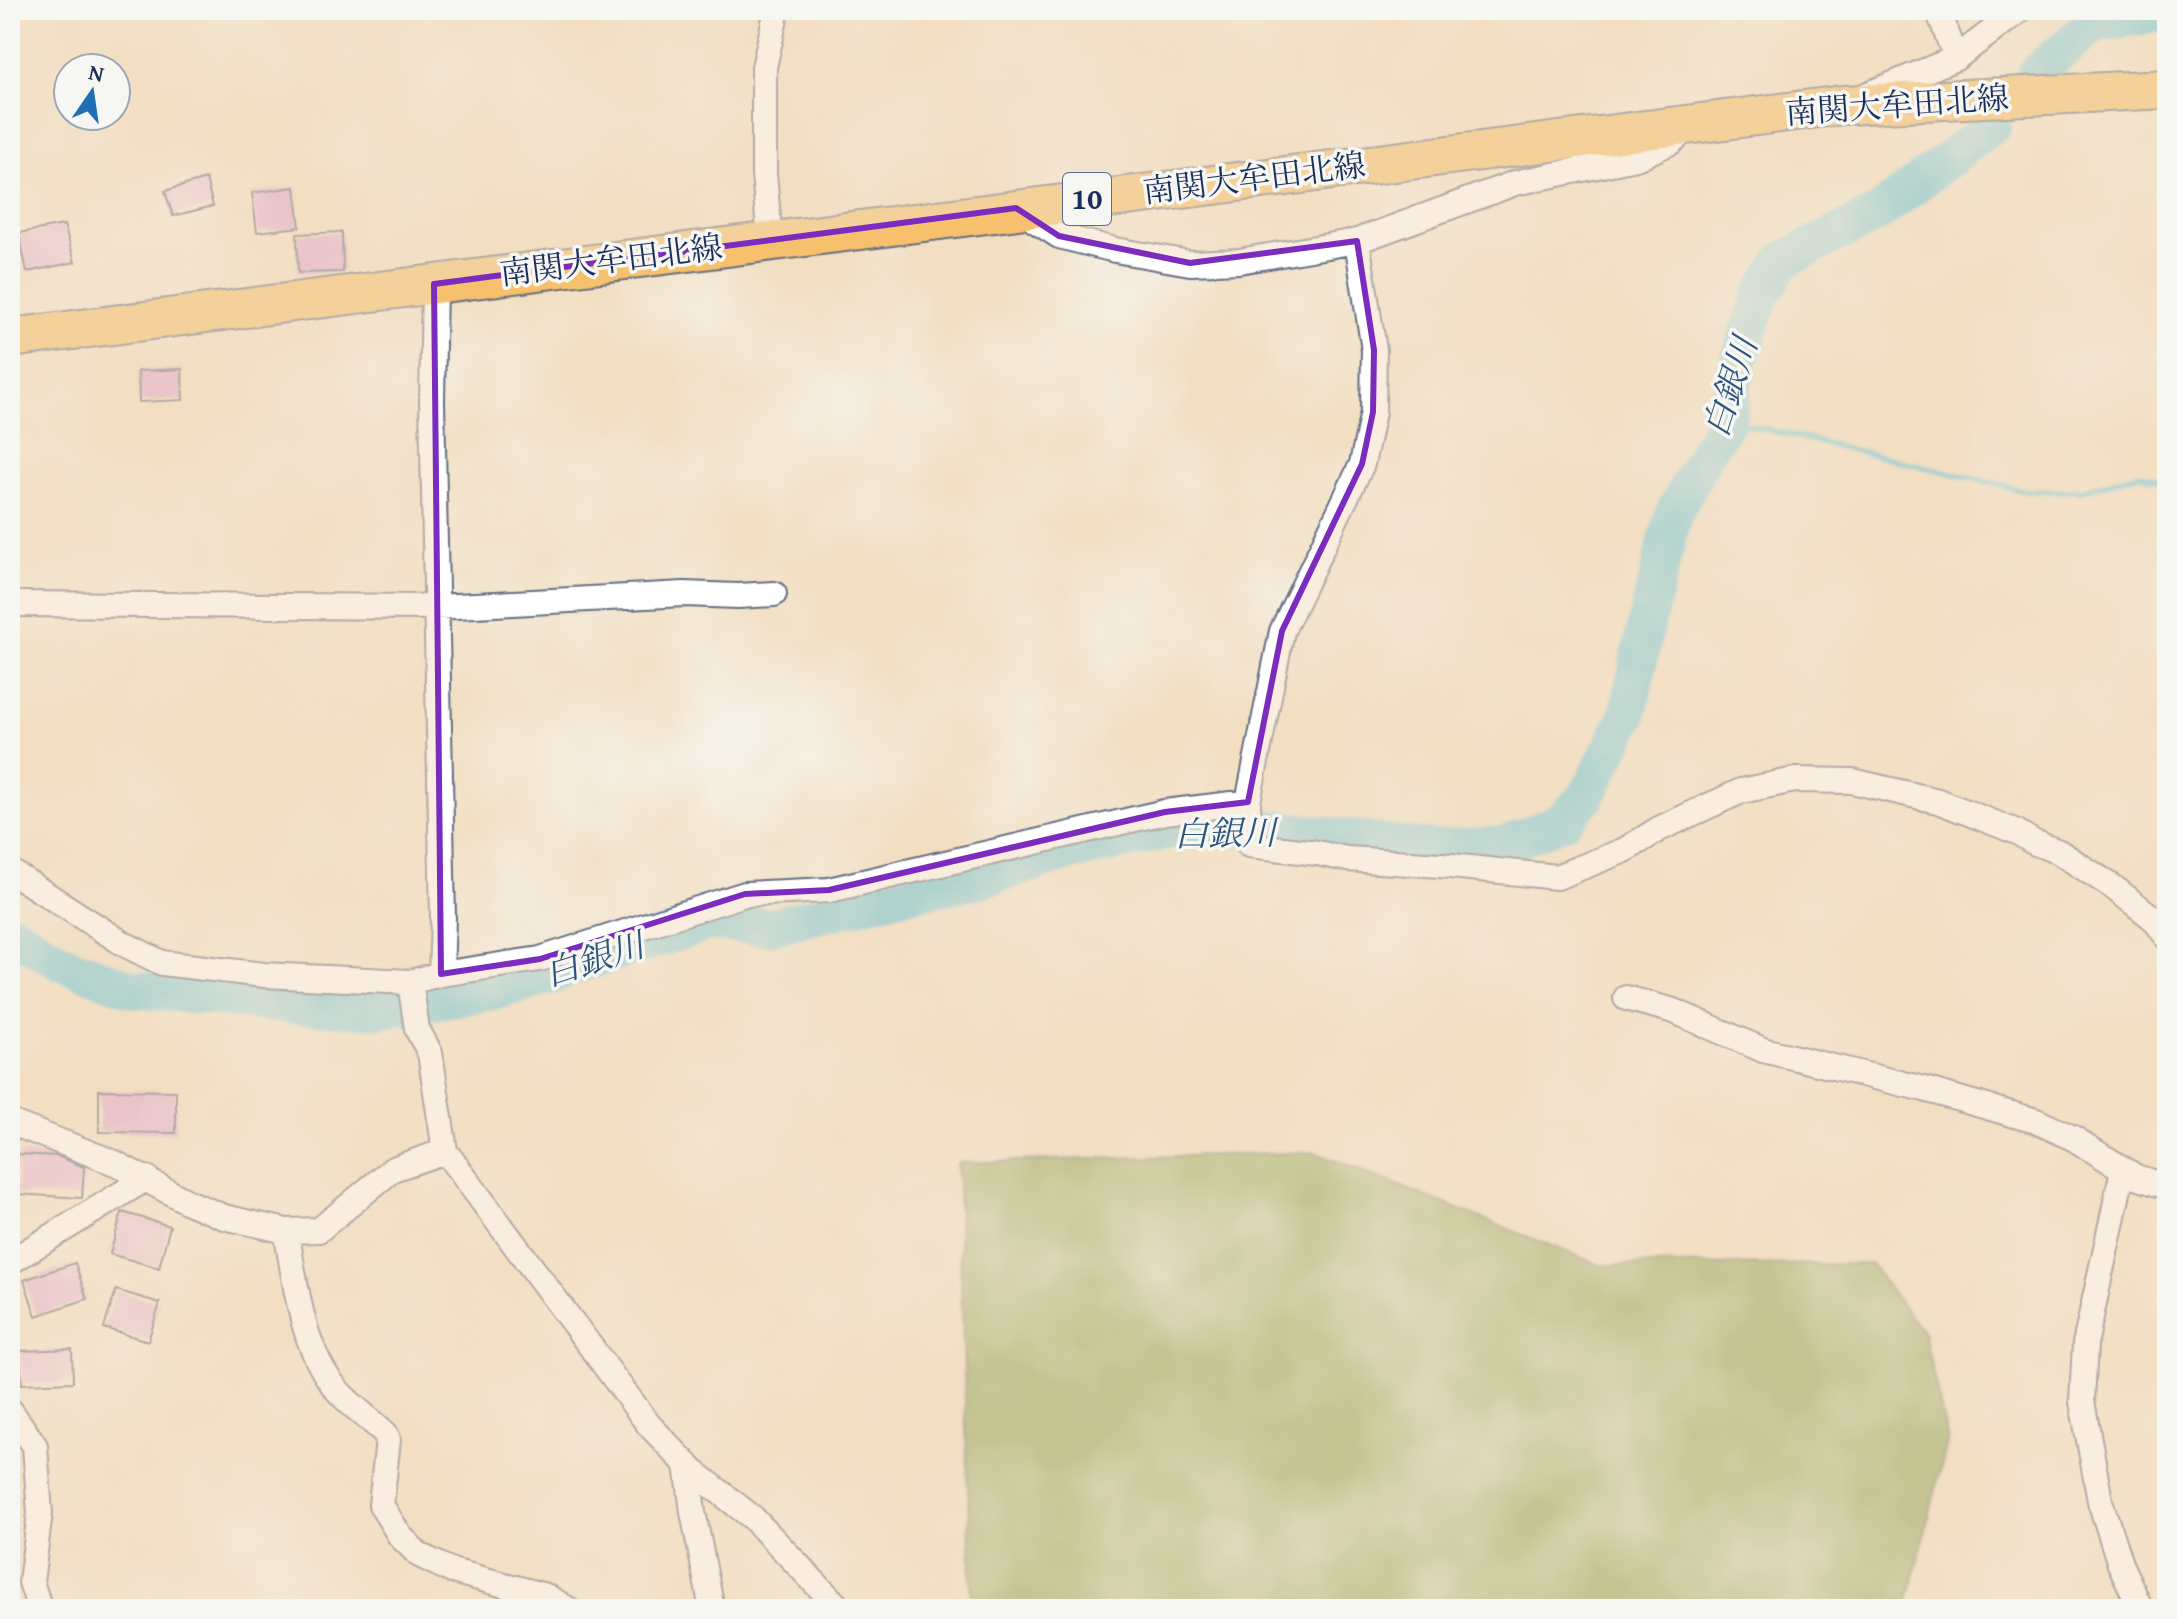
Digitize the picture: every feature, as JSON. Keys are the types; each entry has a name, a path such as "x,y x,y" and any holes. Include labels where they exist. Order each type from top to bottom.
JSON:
{"main road":[{"name":"南関大牟田北線","path":"10,338 1695,122 1843,105 2167,89"}],"street":[{"path":"770,240 764,174 764,67 777,10"},
{"path":"1938,10 1956,58"},
{"path":"1843,105 1956,58 2020,10"},
{"path":"1016,208 1059,236 1115,250 1190,263 1239,261 1357,241 1515,183 1636,158 1671,142 1695,122"},
{"path":"1357,241 1374,350 1373,412 1362,464 1282,631 1248,808 1249,845 1347,859 1557,877 1625,850 1659,829 1741,791 1795,780 1852,781 1938,801 2059,852 2113,887 2154,919 2167,937"},
{"path":"434,284 432,401 441,974"},
{"path":"10,604 436,607 684,594 774,594"},
{"path":"10,871 111,936 162,963 264,975 410,982 441,974 540,959 745,894 829,890 1165,812 1248,808"},
{"path":"410,982 417,1029 430,1053 445,1151 649,1425 687,1464 753,1518 840,1609"},
{"path":"1626,998 1674,1011 1763,1050 1924,1089 2036,1121 2073,1138 2136,1177 2167,1187"},
{"path":"10,1122 115,1163 188,1202 224,1217 286,1231 319,1230 393,1169 445,1151"},
{"path":"2123,1170 2085,1344 2082,1401 2100,1501 2120,1564 2141,1609"},
{"path":"10,1262 147,1178"},
{"path":"286,1231 302,1313 317,1357 337,1391 388,1439 381,1505 400,1536 419,1555 452,1571 546,1596 568,1609"},
{"path":"10,1410 35,1446 40,1513 31,1582 40,1609"},
{"path":"687,1464 712,1609"}],"highlighted area":[{"path":"1016,208 1059,236 1190,263 1357,241 1374,350 1373,412 1362,464 1282,631 1248,802 1165,812 829,890 745,894 540,959 441,974 434,284"}],"green space":[{"path":"1314,1152 1600,1265 1871,1264 1924,1334 1948,1440 1906,1609 972,1609 957,1163"}],"building":[{"path":"206,179 213,206 173,216 165,191"},
{"path":"295,187 300,227 257,232 252,193"},
{"path":"64,225 75,262 27,272 19,233"},
{"path":"342,232 343,272 298,273 297,234"},
{"path":"182,369 183,400 139,402 138,371"},
{"path":"99,1090 176,1091 176,1133 99,1132"},
{"path":"18,1154 57,1156 84,1167 82,1198 16,1194"},
{"path":"122,1212 170,1226 159,1268 110,1254"},
{"path":"75,1263 87,1299 36,1316 24,1280"},
{"path":"116,1290 160,1303 148,1341 104,1328"},
{"path":"72,1349 73,1382 22,1384 20,1351"}],"waterway":[{"name":"白銀川","path":"2035,73 2094,24 2167,12"},
{"name":"白銀川","path":"10,931 60,962 132,989 377,1010 496,991 710,922 770,927 890,897 985,878 1063,854 1191,826 1261,827 1434,849 1505,845 1562,821 1587,796 1628,715 1647,620 1674,513 1706,452 1727,420 1737,366 1761,297 1784,260 1877,214 1993,125"},
{"path":"1727,420 2026,491 2079,491 2139,474 2167,482"}]}
